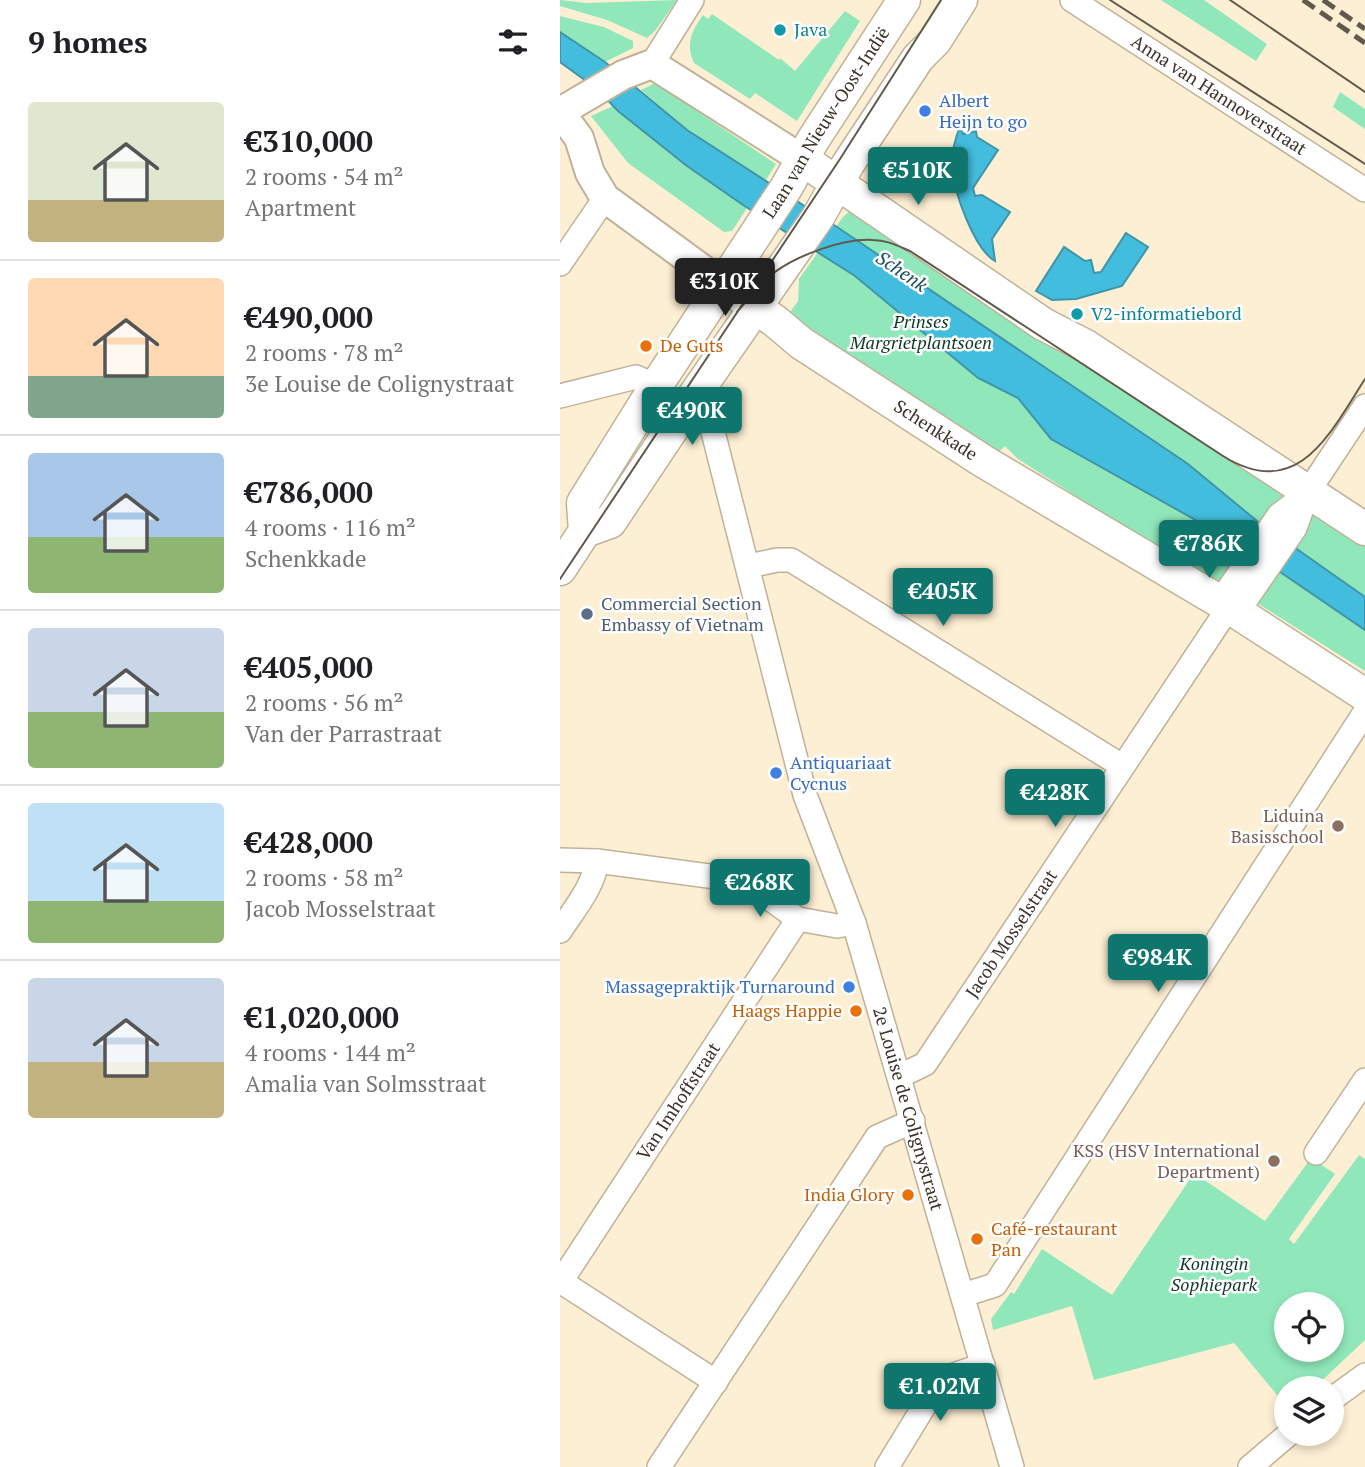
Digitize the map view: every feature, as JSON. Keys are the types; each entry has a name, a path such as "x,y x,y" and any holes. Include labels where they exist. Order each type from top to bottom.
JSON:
{"main road":[{"name":"Laan van Nieuw-Oost-Indië","path":"560,569 584,531 583,503 904,0"},
{"path":"584,531 610,522 821,214 848,164 918,58 935,41 961,0"},
{"path":"802,159 1043,324 1084,345 1365,529"},
{"name":"Schenkkade","path":"724,285 801,343 984,461 1230,607 1365,695"}],"street":[{"path":"692,0 652,64 802,159"},
{"name":"Anna van Hannoverstraat","path":"1072,0 1365,190"},
{"name":"Schenkkade","path":"652,64 622,75 560,112 579,138 590,173 605,198 724,285"},
{"path":"560,264 605,198"},
{"path":"560,396 636,377 656,386"},
{"name":"2e Louise de Colignystraat","path":"694,396 705,406 709,416 805,795 854,923 914,1121 1012,1467"},
{"path":"1308,492 1365,406"},
{"name":"Jacob Mosselstraat","path":"900,1076 925,1064 1230,607 1241,607 1260,562 1308,492"},
{"path":"749,566 791,560 1122,766"},
{"path":"963,1295 995,1285 1365,712"},
{"path":"560,860 597,862 748,883 798,919 837,926 854,923"},
{"path":"560,932 587,890 595,874 597,862"},
{"name":"Van Imhoffstraat","path":"560,1282 798,919"},
{"path":"1316,1153 1365,1080"},
{"path":"659,1467 877,1138 914,1121"},
{"path":"560,1282 716,1382"},
{"path":"887,1467 934,1390 948,1377 983,1365"},
{"path":"1344,1391 1363,1379"},
{"path":"1250,1467 1275,1446"}],"green space":[{"path":"560,0 587,3 677,0 647,38 607,20 560,6"},
{"path":"1161,0 1204,0 1267,44 1256,61"},
{"path":"845,11 860,21 797,121 755,93 750,99 694,63 691,56 691,38 696,26 703,15 708,19 712,14 779,60 780,58 795,71"},
{"path":"560,16 604,27 633,41 633,48 605,62 560,32"},
{"path":"655,83 776,164 766,180 687,130 641,90"},
{"path":"1340,92 1365,109 1365,129 1333,107"},
{"path":"613,106 687,166 747,208 732,231 724,232 628,163 591,116"},
{"name":"Prinses Margrietplantsoen","path":"852,209 1365,539 1365,671 1265,608 1098,510 1018,459 1005,446 990,460 783,322 798,301 799,279 843,217"},
{"name":"Koningin Sophiepark","path":"1359,1155 1365,1159 1365,1340 1344,1360 1344,1292 1274,1292 1274,1362 1342,1362 1327,1376 1274,1376 1274,1391 1234,1343 1094,1380 1072,1306 993,1330 991,1319 1011,1292 1014,1294 1042,1249 1112,1295 1194,1173 1265,1221 1311,1158 1335,1174 1289,1239 1294,1244"}],"water":[{"name":"Schenk","path":"560,32 605,62 687,130 837,227 1188,464 1257,521 1365,597 1365,630 1242,546 1051,439 1018,398 978,378 855,276 743,205 687,166 618,111 597,89 560,62"},
{"path":"960,126 963,134 976,131 977,137 998,150 973,188 975,196 982,195 1010,212 992,239 995,261 987,255 973,233 957,191 952,157"},
{"path":"1126,233 1148,247 1122,286 1076,299 1052,300 1036,291 1064,247 1085,261 1091,260 1094,273 1101,272"}],"tram line":[{"path":"760,279 941,0"},
{"path":"1110,0 1365,164"},
{"path":"1230,0 1365,92"},
{"path":"737,312 775,272 796,260 849,242 888,242 910,251 1223,456 1249,468 1272,471 1292,467 1309,455 1339,420 1365,379"},
{"path":"724,313 760,261"},
{"path":"560,579 742,305"}],"railway":[{"path":"1303,0 1365,43"},
{"path":"1323,0 1365,29"}],"place":[{"name":"Java","path":"780,30"},
{"name":"Albert Heijn to go","path":"925,111"},
{"name":"V2-informatiebord","path":"1077,314"},
{"name":"De Guts","path":"646,346"},
{"name":"Commercial Section Embassy of Vietnam","path":"587,614"},
{"name":"Antiquariaat Cycnus","path":"776,773"},
{"name":"Liduina Basisschool","path":"1338,826"},
{"name":"Massagepraktijk Turnaround","path":"849,987"},
{"name":"Haags Happie","path":"856,1011"},
{"name":"KSS (HSV International Department)","path":"1274,1161"},
{"name":"India Glory","path":"908,1195"},
{"name":"Café-restaurant Pan","path":"977,1239"}]}
